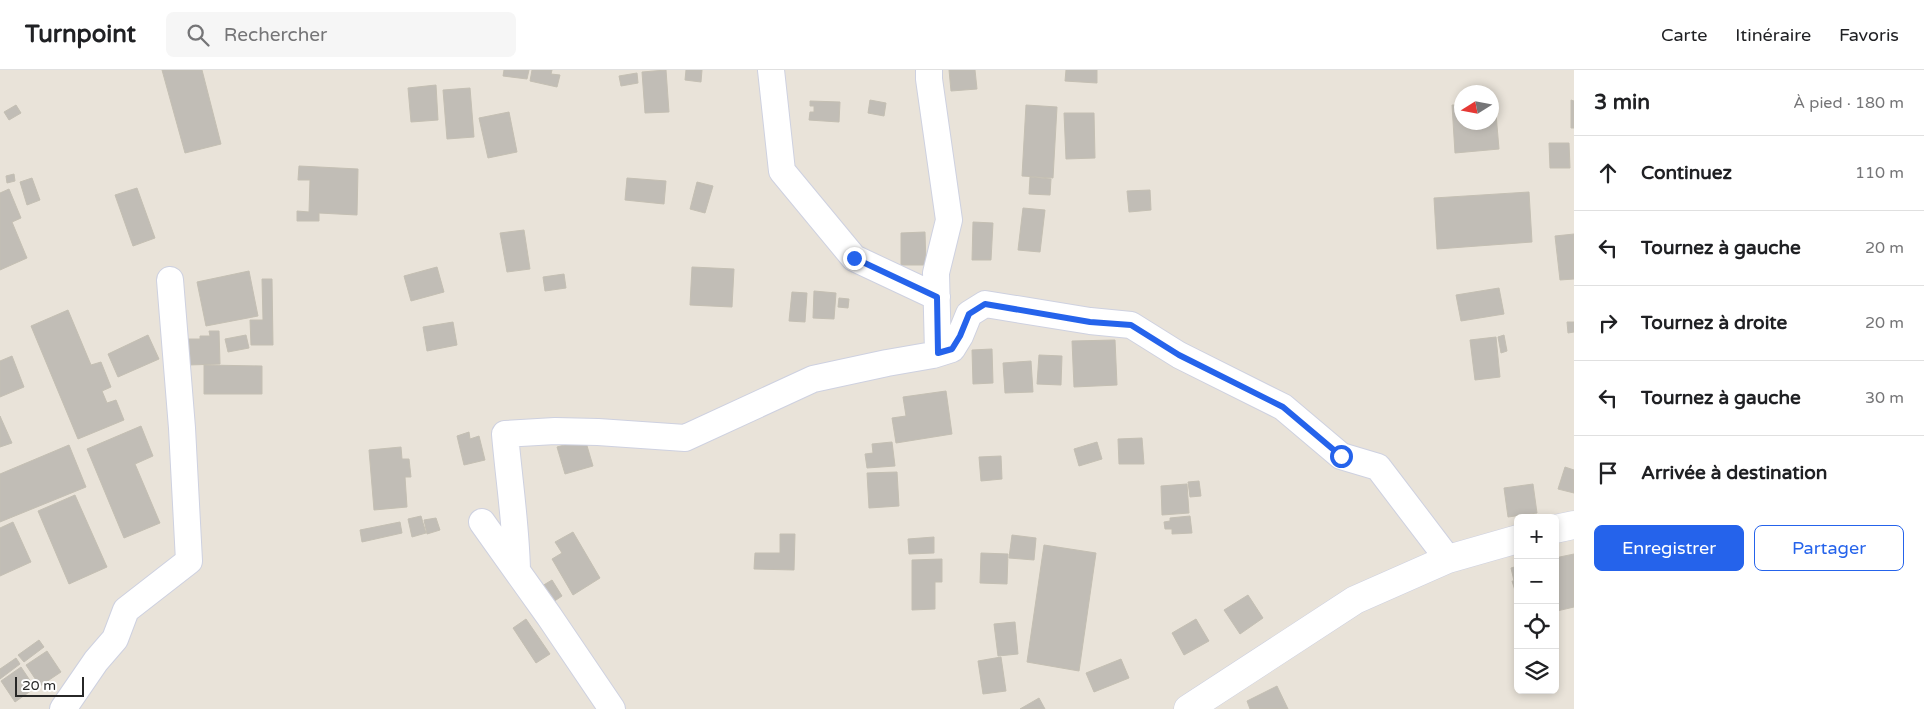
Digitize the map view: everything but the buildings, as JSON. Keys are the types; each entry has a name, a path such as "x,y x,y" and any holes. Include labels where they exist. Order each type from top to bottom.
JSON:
{"street":[{"path":"771,70 782,171 854,258 937,297"},
{"path":"929,70 949,220 936,273 938,353"},
{"path":"63,709 96,661 115,639 126,610 189,561 182,428 170,280"},
{"path":"517,570 516,529 505,434 555,431 685,438 813,379 952,349 960,336 969,314 985,304 1090,322 1131,325 1179,355 1283,407 1341,456 1378,468 1448,559"},
{"path":"482,522 612,709"},
{"path":"1559,528 1574,525"},
{"path":"1188,709 1355,600 1448,559 1514,540"}],"route":[{"path":"854,258 937,297 938,353 952,349 960,336 969,314 985,304 1090,322 1131,325 1179,355 1283,407 1341,456"}]}
